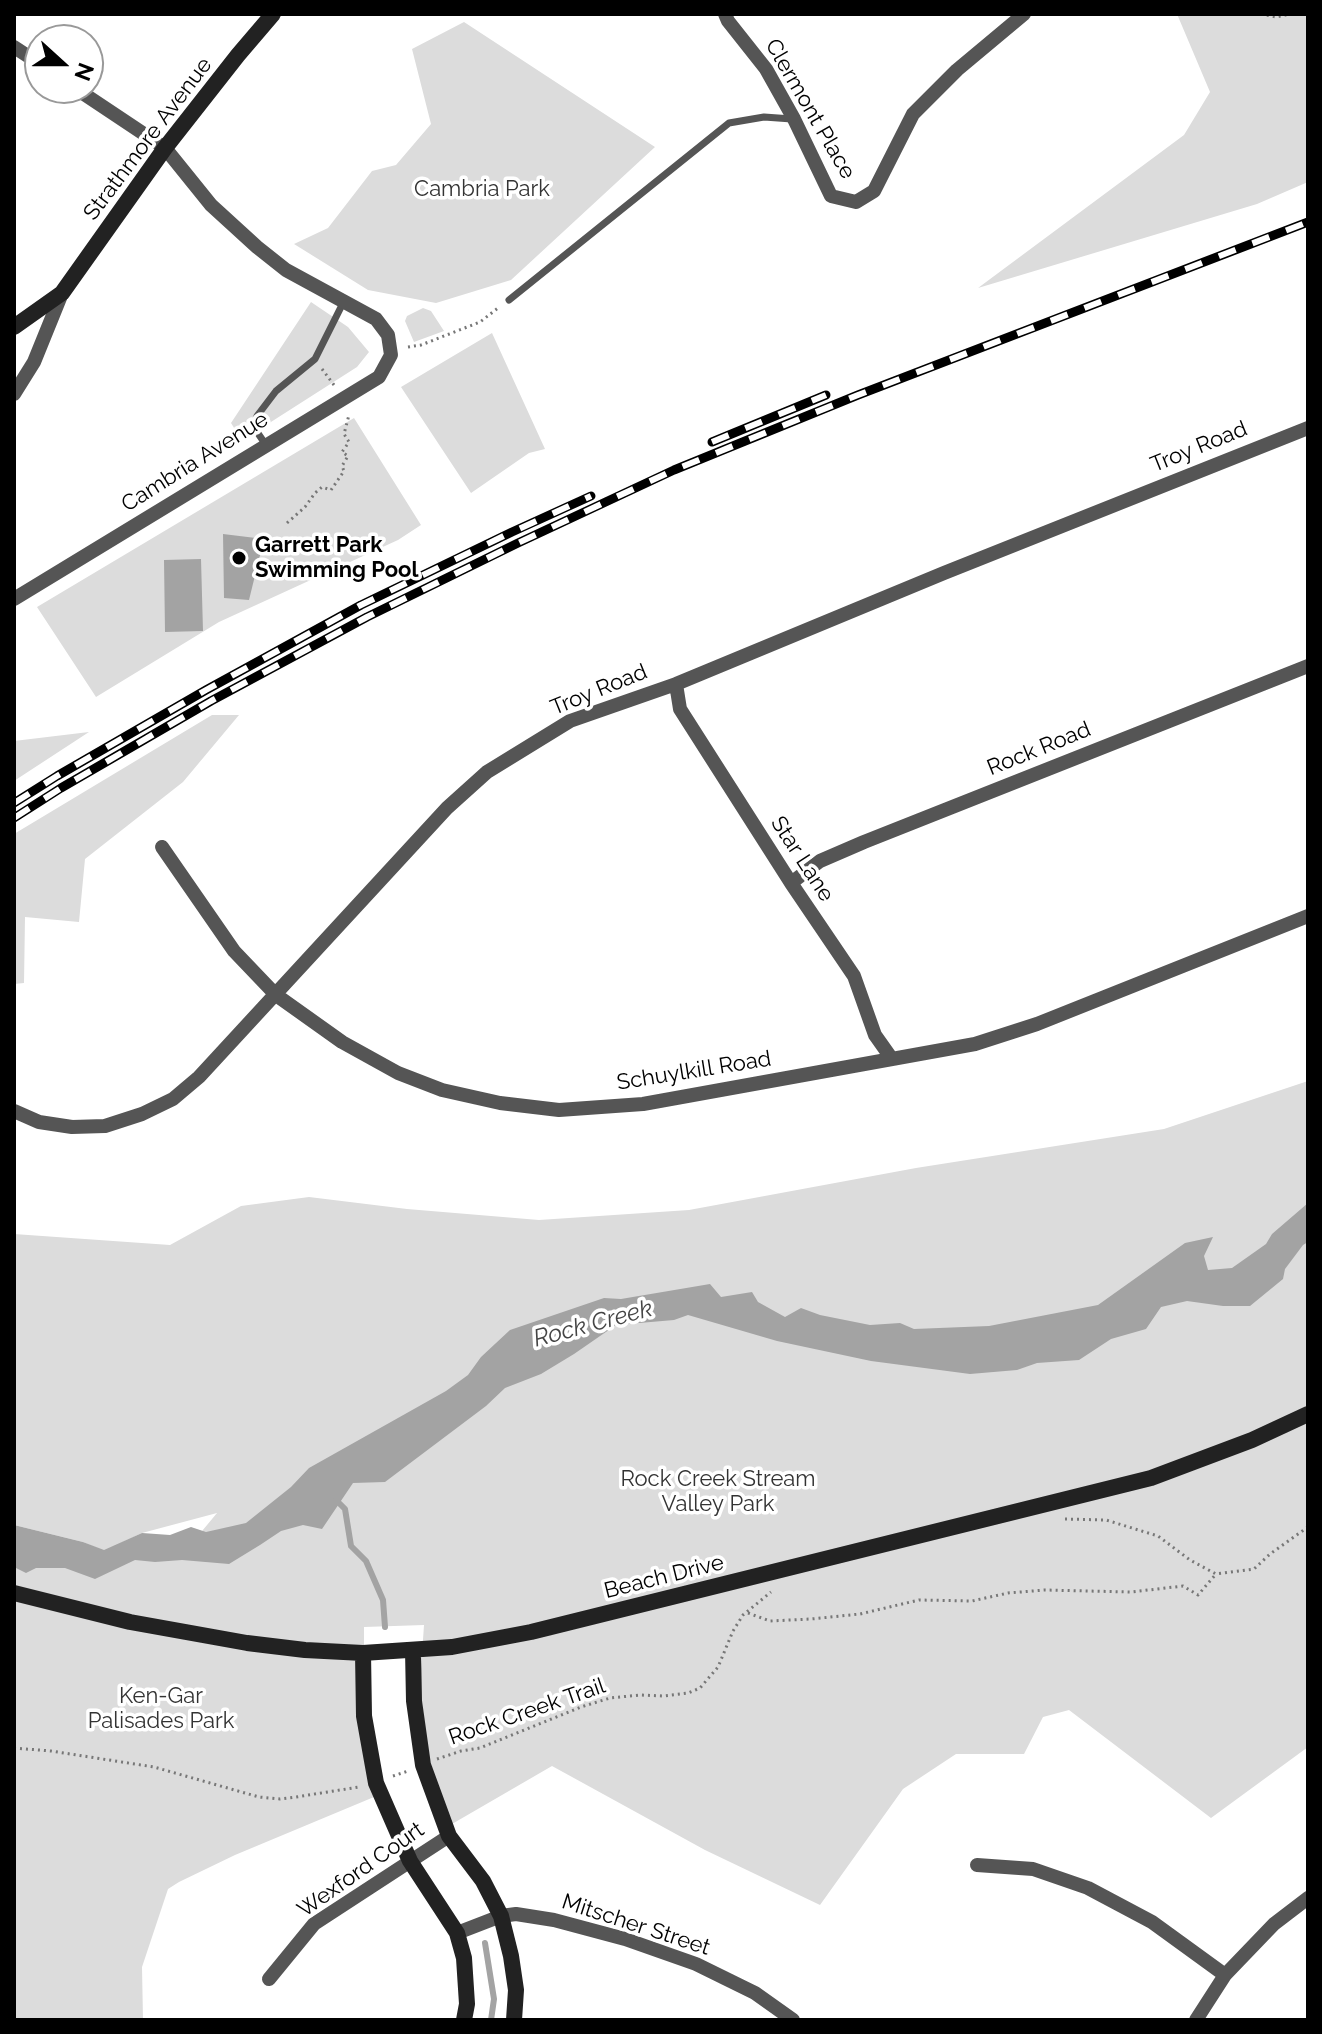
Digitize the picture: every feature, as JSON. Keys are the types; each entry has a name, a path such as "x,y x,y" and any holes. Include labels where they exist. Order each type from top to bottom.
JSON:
{"street":[{"name":"Strathmore Avenue","path":"14,327 62,293 165,148 273,14"},
{"name":"Clermont Place","path":"725,14 766,69 831,196 856,202 874,191 913,114 957,70 1024,14"},
{"path":"99,104 165,148 211,205 257,247 286,270 344,301"},
{"path":"14,394 34,362 62,293"},
{"name":"Cambria Avenue","path":"14,599 379,377 391,355 388,335 376,319 344,301"},
{"name":"Troy Road","path":"14,1111 39,1122 72,1127 105,1126 142,1114 173,1099 199,1077 447,808 487,772 570,721 676,684 1308,428"},
{"name":"Rock Road","path":"791,883 820,861 864,842 1308,666"},
{"name":"Star Lane","path":"676,684 680,709 854,976 875,1035 892,1059"},
{"name":"Schuylkill Road","path":"162,847 234,951 276,995 342,1042 398,1073 442,1090 500,1103 559,1110 643,1104 975,1044 1037,1024 1308,916"},
{"name":"Beach Drive","path":"14,1593 130,1622 247,1643 363,1653 452,1647 531,1632 1151,1478 1252,1440 1308,1414"},
{"path":"413,1650 414,1701 423,1765 449,1836 483,1881 501,1916 516,1990 514,2020"},
{"path":"363,1653 364,1716 376,1783 410,1861 457,1933 464,1958 467,2004 464,2020"},
{"name":"Wexford Court","path":"269,1979 314,1924 449,1836"},
{"path":"977,1865 1033,1869 1088,1888 1152,1922 1225,1975"},
{"path":"1196,2020 1225,1975 1274,1924 1308,1898"},
{"name":"Mitscher Street","path":"457,1933 501,1916 516,1914 554,1920 696,1964 755,1993 791,2020"}],"lane":[{"path":"509,300 729,123 764,117 794,119"},
{"path":"266,445 255,429 257,416 276,391 315,359 344,301"}],"path":[{"path":"1261,14 1276,17 1290,14"},
{"path":"408,347 480,322 509,300"},
{"path":"287,523 322,487 331,490 344,471 342,466 348,456 342,452 349,442 344,434 351,414"},
{"path":"1064,1519 1106,1520 1158,1536 1190,1560 1216,1574 1254,1569 1308,1527"},
{"path":"746,1612 770,1621 811,1619 860,1614 919,1600 972,1601 1008,1593 1045,1590 1131,1592 1183,1586 1198,1595 1216,1574"},
{"name":"Rock Creek Trail","path":"14,1748 154,1767 259,1797 280,1799 368,1786 461,1751 480,1748 610,1698 663,1696 700,1688 718,1667 733,1631 746,1612 773,1590"}],"green space":[{"path":"1177,14 1308,14 1308,182 1257,204 978,288 1184,135 1210,92"},
{"name":"Cambria Park","path":"464,22 655,147 511,280 436,303 368,290 294,244 328,228 372,171 396,165 431,124 412,49"},
{"path":"311,302 348,327 369,352 357,367 241,439 231,423"},
{"path":"423,308 431,311 444,331 414,342 405,321 407,316"},
{"path":"492,333 545,449 529,453 471,493 401,387"},
{"name":"Garrett Park Swimming Pool","path":"354,418 421,525 398,540 219,622 96,697 37,607"},
{"path":"212,715 239,715 183,782 85,859 79,922 25,917 24,983 14,984 14,834"},
{"path":"89,732 14,781 14,741"},
{"name":"Rock Creek Stream Valley Park","path":"1308,1081 1308,1747 1211,1818 1069,1710 1043,1717 1024,1754 956,1754 903,1789 820,1905 705,1850 552,1766 452,1824 438,1791 428,1752 420,1684 424,1625 364,1627 364,1694 386,1792 235,1855 168,1889 142,1967 143,2020 14,2020 14,1535 135,1560 178,1560 217,1513 142,1533 104,1551 83,1542 14,1525 14,1234 170,1245 241,1206 309,1197 539,1220 689,1210 916,1168 1164,1129"}],"water":[{"path":"223,534 264,539 249,600 224,598"},
{"path":"201,559 203,631 165,632 164,560"},
{"name":"Rock Creek","path":"1308,1203 1308,1242 1285,1269 1283,1279 1250,1306 1187,1301 1161,1307 1146,1329 1111,1339 1079,1360 970,1374 871,1361 777,1341 688,1315 674,1320 616,1325 541,1374 505,1388 486,1406 385,1482 353,1483 322,1529 303,1525 281,1531 229,1564 135,1560 95,1579 65,1568 36,1568 26,1573 14,1567 14,1525 104,1550 142,1533 170,1535 191,1527 206,1532 246,1523 291,1487 309,1468 446,1391 468,1375 481,1357 510,1330 604,1298 621,1299 710,1284 721,1297 752,1292 758,1302 785,1317 801,1308 870,1325 900,1323 914,1329 989,1326 1098,1305 1185,1243 1213,1237 1204,1256 1208,1270 1232,1268 1266,1244 1272,1234"}],"waterway":[{"path":"336,1500 345,1509 351,1546 366,1561 383,1600 385,1627"},
{"path":"485,1943 494,1999 491,2020"}],"railway":[{"path":"14,818 211,701 367,617 674,470 858,395 1308,222"},
{"path":"712,442 826,395"},
{"path":"14,803 206,690 361,605 591,496"}],"place":[{"name":"Garrett Park Swimming Pool","path":"239,558"}],"park label":[{"name":"Ken-Gar Palisades Park","path":"161,1708"}]}
